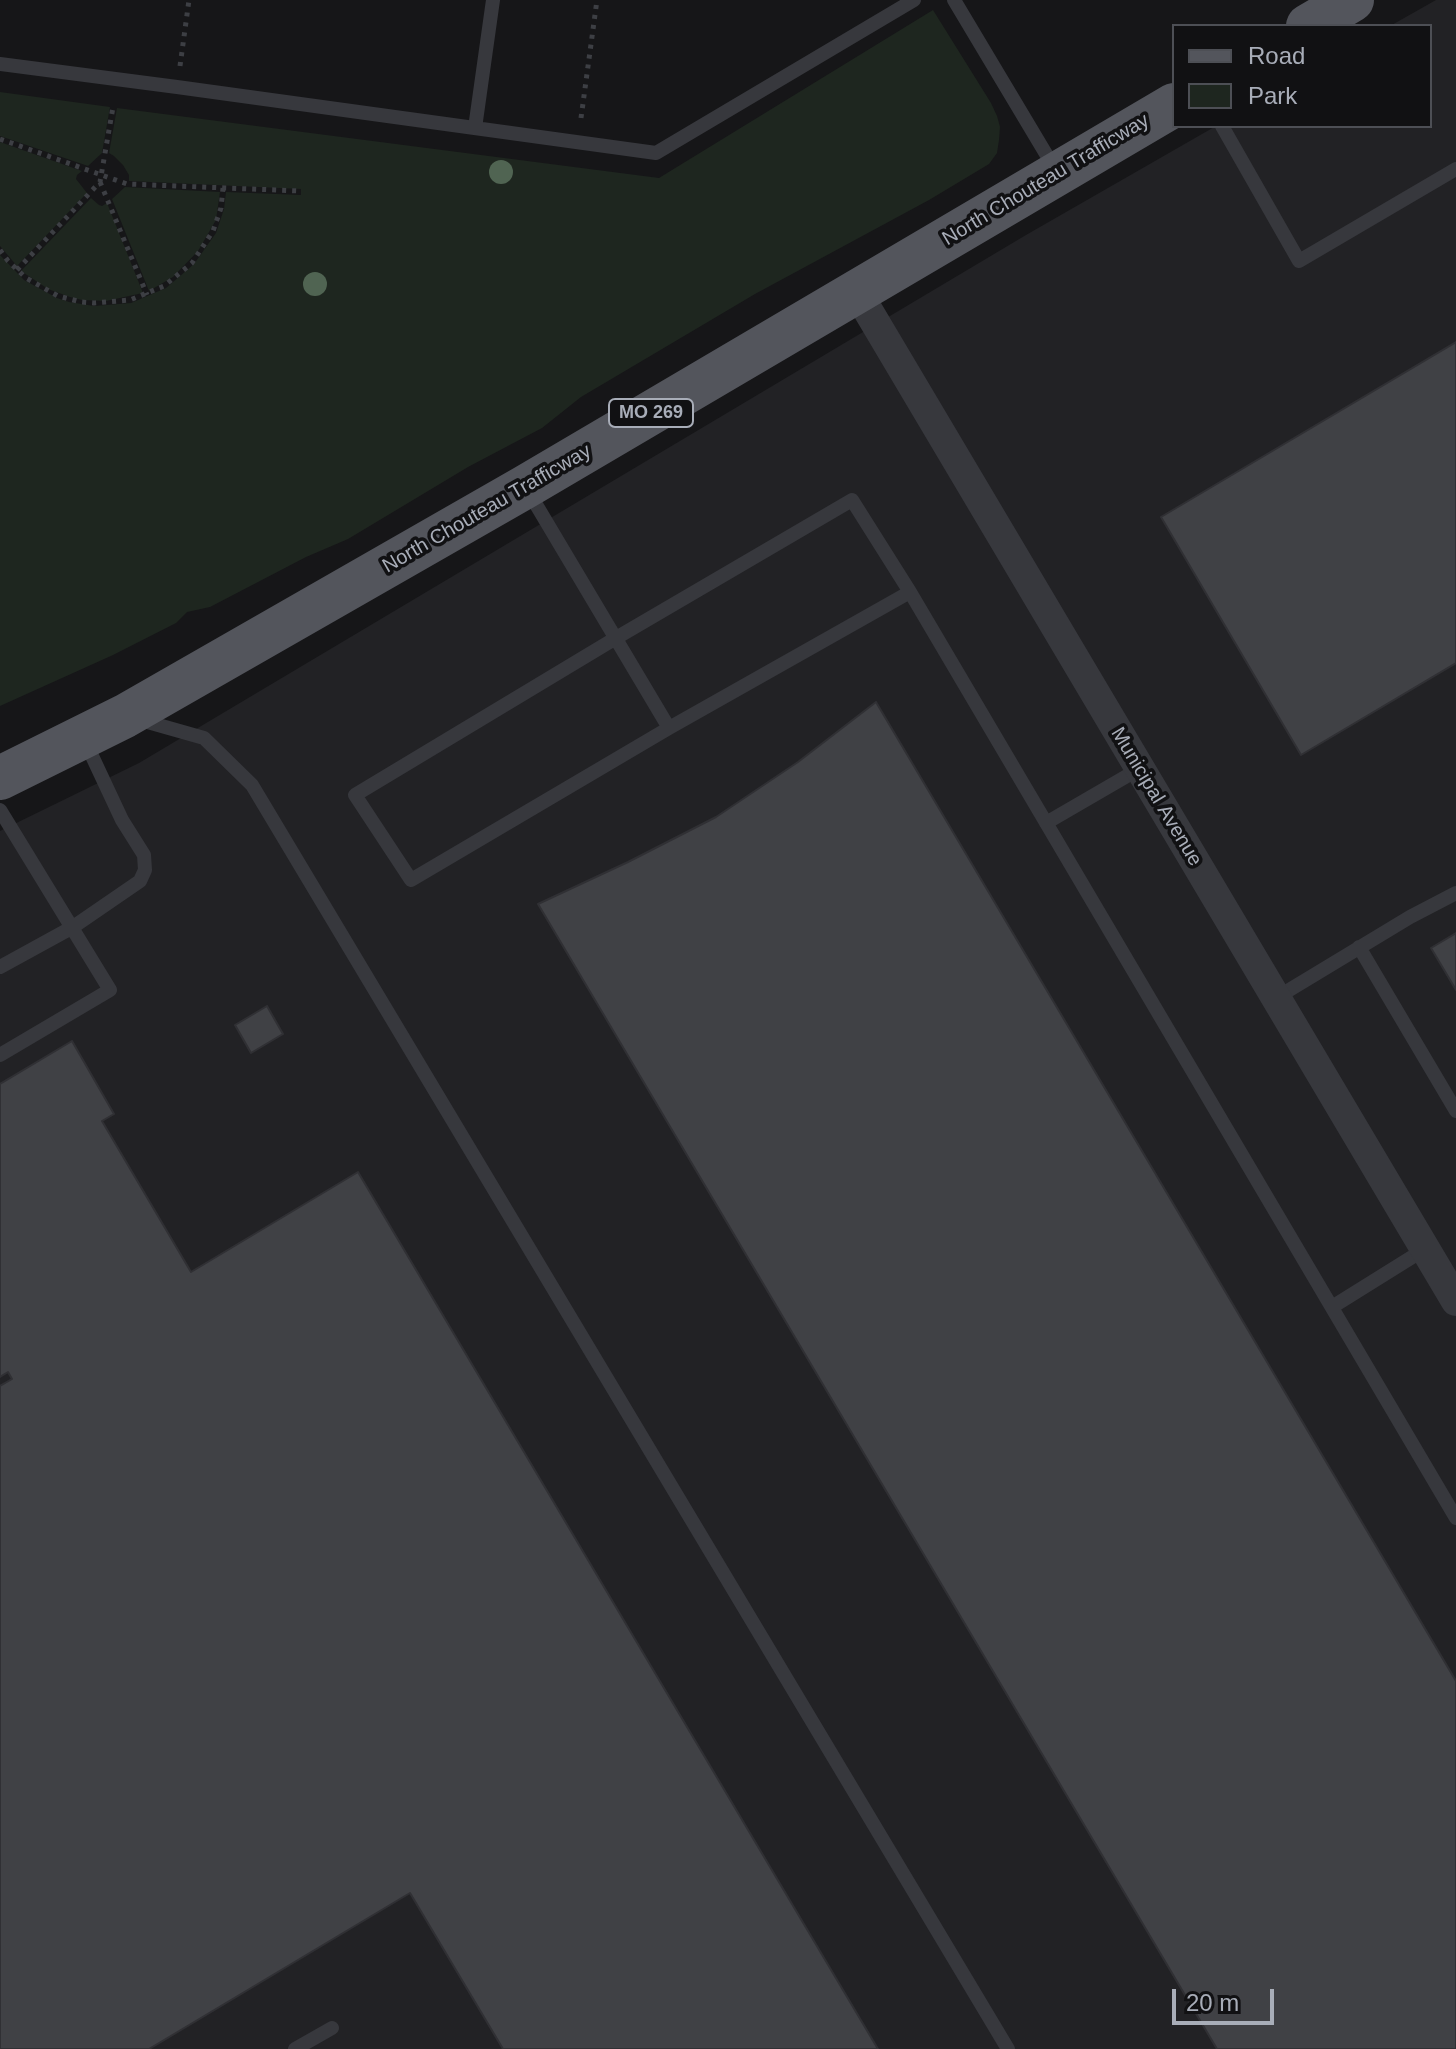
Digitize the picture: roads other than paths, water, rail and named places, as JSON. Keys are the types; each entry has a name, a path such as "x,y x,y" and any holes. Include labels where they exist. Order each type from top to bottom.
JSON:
{"main road":[{"path":"1311,24 1352,0"},
{"name":"North Chouteau Trafficway","path":"0,778 125,716 525,487 1172,106"}],"street":[{"name":"Municipal Avenue","path":"857,292 1456,1301"}],"lane":[{"path":"475,128 493,0"},
{"path":"0,64 656,153 914,0"},
{"path":"954,0 1058,173"},
{"path":"1223,128 1299,261 1456,169"},
{"path":"525,487 669,728"},
{"path":"910,592 669,728 411,880 355,795 852,500 910,592 1456,1518"},
{"path":"125,716 204,738 252,785 1008,2049"},
{"path":"0,967 73,927 140,881 145,870 144,855 122,820 83,737"},
{"path":"1046,823 1139,769"},
{"path":"0,810 110,990 0,1055"},
{"path":"1276,998 1410,917 1456,893"},
{"path":"1359,947 1456,1111"},
{"path":"1332,1307 1425,1249"},
{"path":"295,2049 332,2028"}]}
